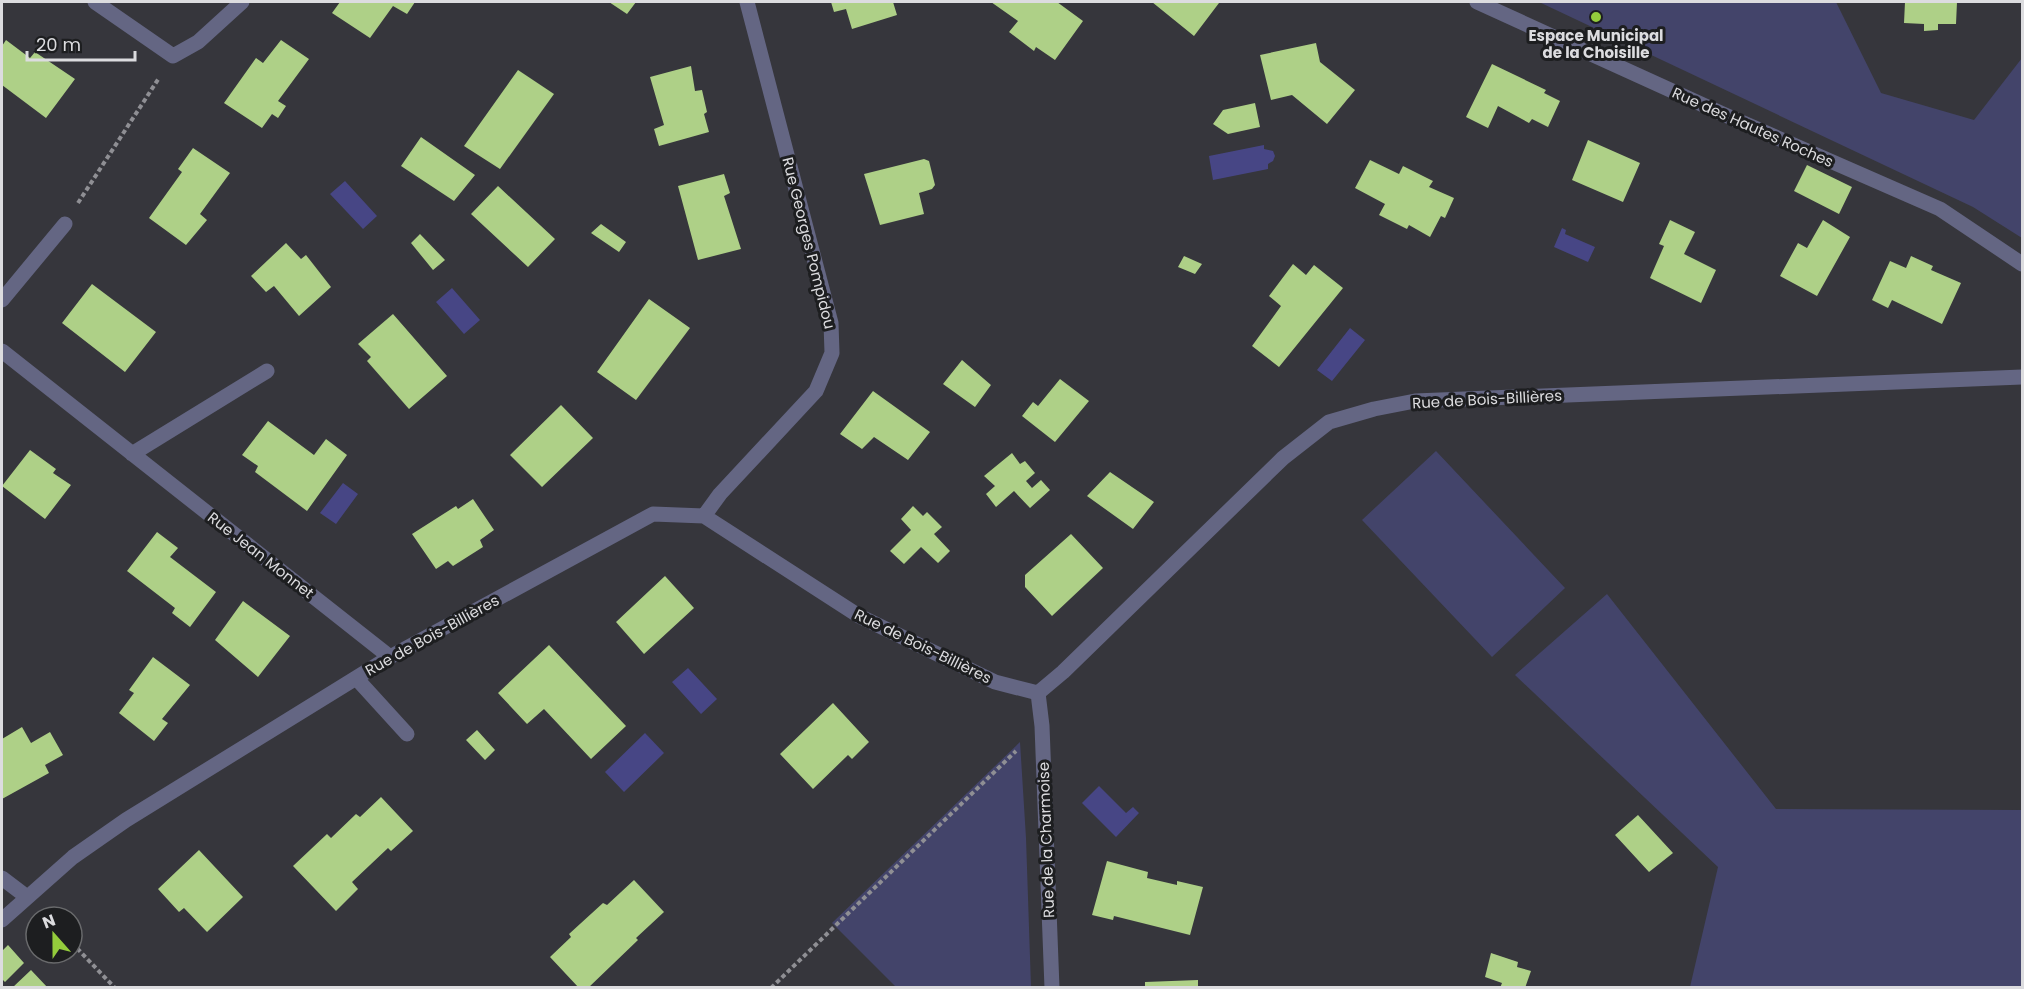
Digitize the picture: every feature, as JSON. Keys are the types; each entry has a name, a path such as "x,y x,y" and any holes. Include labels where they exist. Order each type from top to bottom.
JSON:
{"street":[{"path":"95,2 172,56 198,42 242,2"},
{"name":"Rue Georges Pompidou","path":"704,516 720,494 816,391 832,353 831,323 747,2"},
{"name":"Rue des Hautes Roches","path":"1476,2 1940,209 2022,264"},
{"path":"2,300 65,224"},
{"name":"Rue Jean Monnet","path":"2,351 390,657"},
{"path":"132,454 267,371"},
{"name":"Rue de Bois-Billières","path":"2,920 73,857 126,820 390,657 653,514 704,516 859,616 995,682 1038,693 1063,672 1283,458 1329,422 1415,401 2022,377"},
{"path":"356,678 407,734"},
{"name":"Rue de la Charmoise","path":"1038,693 1042,726 1052,987"},
{"path":"2,878 27,897"}],"path":[{"path":"65,224 172,56"},
{"path":"771,987 1042,726"},
{"path":"84,955 115,987"}],"shaded area":[{"path":"1539,2 1836,2 1881,93 1974,120 2022,58 2022,238 1973,207"},
{"path":"1264,145 1264,149 1273,151 1275,156 1268,164 1268,169 1213,180 1209,156"},
{"path":"345,181 377,216 363,229 330,194"},
{"path":"1562,228 1566,230 1565,234 1595,247 1588,262 1554,247"},
{"path":"452,288 480,320 464,334 436,302"},
{"path":"1350,328 1365,340 1332,381 1317,370"},
{"path":"1436,451 1565,588 1492,657 1362,520"},
{"path":"343,483 358,494 336,524 320,513"},
{"path":"1607,594 1776,809 2022,810 2022,987 1690,987 1718,867 1515,675"},
{"path":"688,668 717,699 701,714 672,682"},
{"path":"645,733 664,753 624,792 605,772"},
{"path":"1020,742 1031,987 896,987 832,923"},
{"path":"1099,786 1126,813 1133,807 1139,813 1116,837 1082,803"}],"building":[{"path":"340,2 415,2 407,14 393,6 370,38 332,13"},
{"path":"609,2 636,2 627,14"},
{"path":"831,2 893,2 897,15 852,29 846,9 834,12"},
{"path":"991,2 1057,2 1083,21 1055,60 1036,47 1034,51 1009,32 1018,21"},
{"path":"1152,2 1217,2 1219,3 1194,36"},
{"path":"1905,2 1957,2 1956,24 1938,24 1938,30 1924,31 1924,24 1904,23"},
{"path":"6,40 30,58 35,52 75,79 46,118 2,85 2,46"},
{"path":"281,40 309,59 278,101 286,106 278,118 272,114 262,128 224,103 256,58 263,63"},
{"path":"1316,43 1320,62 1355,90 1327,124 1292,95 1271,100 1260,55"},
{"path":"1492,64 1546,90 1544,93 1560,101 1548,127 1532,119 1529,123 1498,106 1488,128 1466,117"},
{"path":"691,66 695,91 702,90 707,112 704,114 709,132 659,146 654,129 664,125 650,77"},
{"path":"518,70 554,94 500,169 464,146"},
{"path":"1255,103 1260,127 1228,134 1213,124 1223,110"},
{"path":"421,137 475,175 454,201 401,166"},
{"path":"1588,140 1640,163 1623,202 1572,180"},
{"path":"193,148 230,173 200,214 207,220 186,245 149,218 182,172 178,169"},
{"path":"924,159 929,161 935,185 932,189 919,193 924,214 880,225 864,174"},
{"path":"1370,160 1399,174 1403,166 1433,181 1429,187 1454,198 1445,218 1441,216 1430,237 1409,225 1407,229 1379,215 1385,204 1355,188"},
{"path":"1807,165 1852,187 1839,214 1794,191"},
{"path":"724,174 730,193 724,196 741,249 698,260 678,186"},
{"path":"498,186 555,239 528,267 471,214"},
{"path":"1670,220 1695,232 1684,254 1716,270 1701,303 1650,278 1664,246 1659,244"},
{"path":"1823,220 1850,237 1817,296 1780,276 1798,243 1807,248"},
{"path":"601,224 626,242 619,252 591,233"},
{"path":"420,234 445,260 433,270 411,243"},
{"path":"286,243 301,259 306,255 331,287 299,316 274,286 266,292 251,276"},
{"path":"1184,256 1202,264 1195,274 1178,267"},
{"path":"1911,256 1933,266 1931,270 1961,283 1942,324 1892,300 1888,308 1872,300 1890,261 1906,268"},
{"path":"1293,264 1306,275 1314,265 1343,288 1279,367 1252,346 1281,306 1269,296"},
{"path":"92,284 156,332 125,372 62,323"},
{"path":"649,299 690,328 636,400 597,372"},
{"path":"393,314 447,376 409,409 367,361 371,357 358,344"},
{"path":"962,360 991,385 975,407 943,384"},
{"path":"1060,379 1089,401 1055,442 1022,416 1033,402 1038,406"},
{"path":"873,391 930,432 908,460 874,437 862,449 840,434"},
{"path":"561,405 593,438 542,487 510,455"},
{"path":"268,421 314,455 326,439 347,455 307,511 255,472 258,466 242,455"},
{"path":"30,450 56,469 53,473 71,485 45,519 2,486"},
{"path":"1012,453 1020,464 1025,461 1035,473 1026,481 1032,488 1041,480 1050,490 1030,508 1014,491 996,507 986,494 995,486 984,476"},
{"path":"1110,472 1154,502 1133,529 1087,496"},
{"path":"473,499 494,530 480,540 483,547 453,566 448,561 436,569 412,534 456,506 458,509"},
{"path":"913,506 923,516 927,512 942,527 934,534 950,551 938,563 921,547 904,564 890,551 911,530 901,519"},
{"path":"157,532 178,548 170,557 216,592 190,627 172,613 175,608 127,571"},
{"path":"1071,534 1103,568 1052,616 1025,587 1025,575"},
{"path":"665,576 694,608 644,654 616,622"},
{"path":"243,601 290,636 258,677 215,640"},
{"path":"549,645 626,726 591,759 544,709 527,724 498,693"},
{"path":"153,657 190,685 162,719 168,723 154,741 119,713 134,693 129,690"},
{"path":"833,703 869,742 852,759 848,755 813,789 780,754"},
{"path":"22,727 31,743 50,732 63,755 45,765 49,773 2,799 2,739"},
{"path":"477,730 495,750 485,760 466,740"},
{"path":"381,797 413,831 391,851 388,848 352,882 358,889 336,911 293,866 327,834 331,838 356,814 360,817"},
{"path":"1638,815 1673,853 1649,872 1615,835"},
{"path":"199,850 243,897 207,932 184,908 179,912 158,889"},
{"path":"1107,861 1148,872 1147,878 1177,885 1177,881 1203,887 1190,935 1114,916 1113,920 1092,915"},
{"path":"634,880 664,912 588,988 579,988 550,957 571,937 569,934 603,903 607,905"},
{"path":"8,945 24,963 5,982 2,979 2,951"},
{"path":"1491,953 1518,962 1517,967 1531,971 1525,988 1500,988 1502,983 1485,977"},
{"path":"31,970 48,988 12,988"},
{"path":"1198,980 1198,988 1145,988 1145,982"}],"place":[{"name":"Espace Municipal de la Choisille","path":"1596,17"}]}
